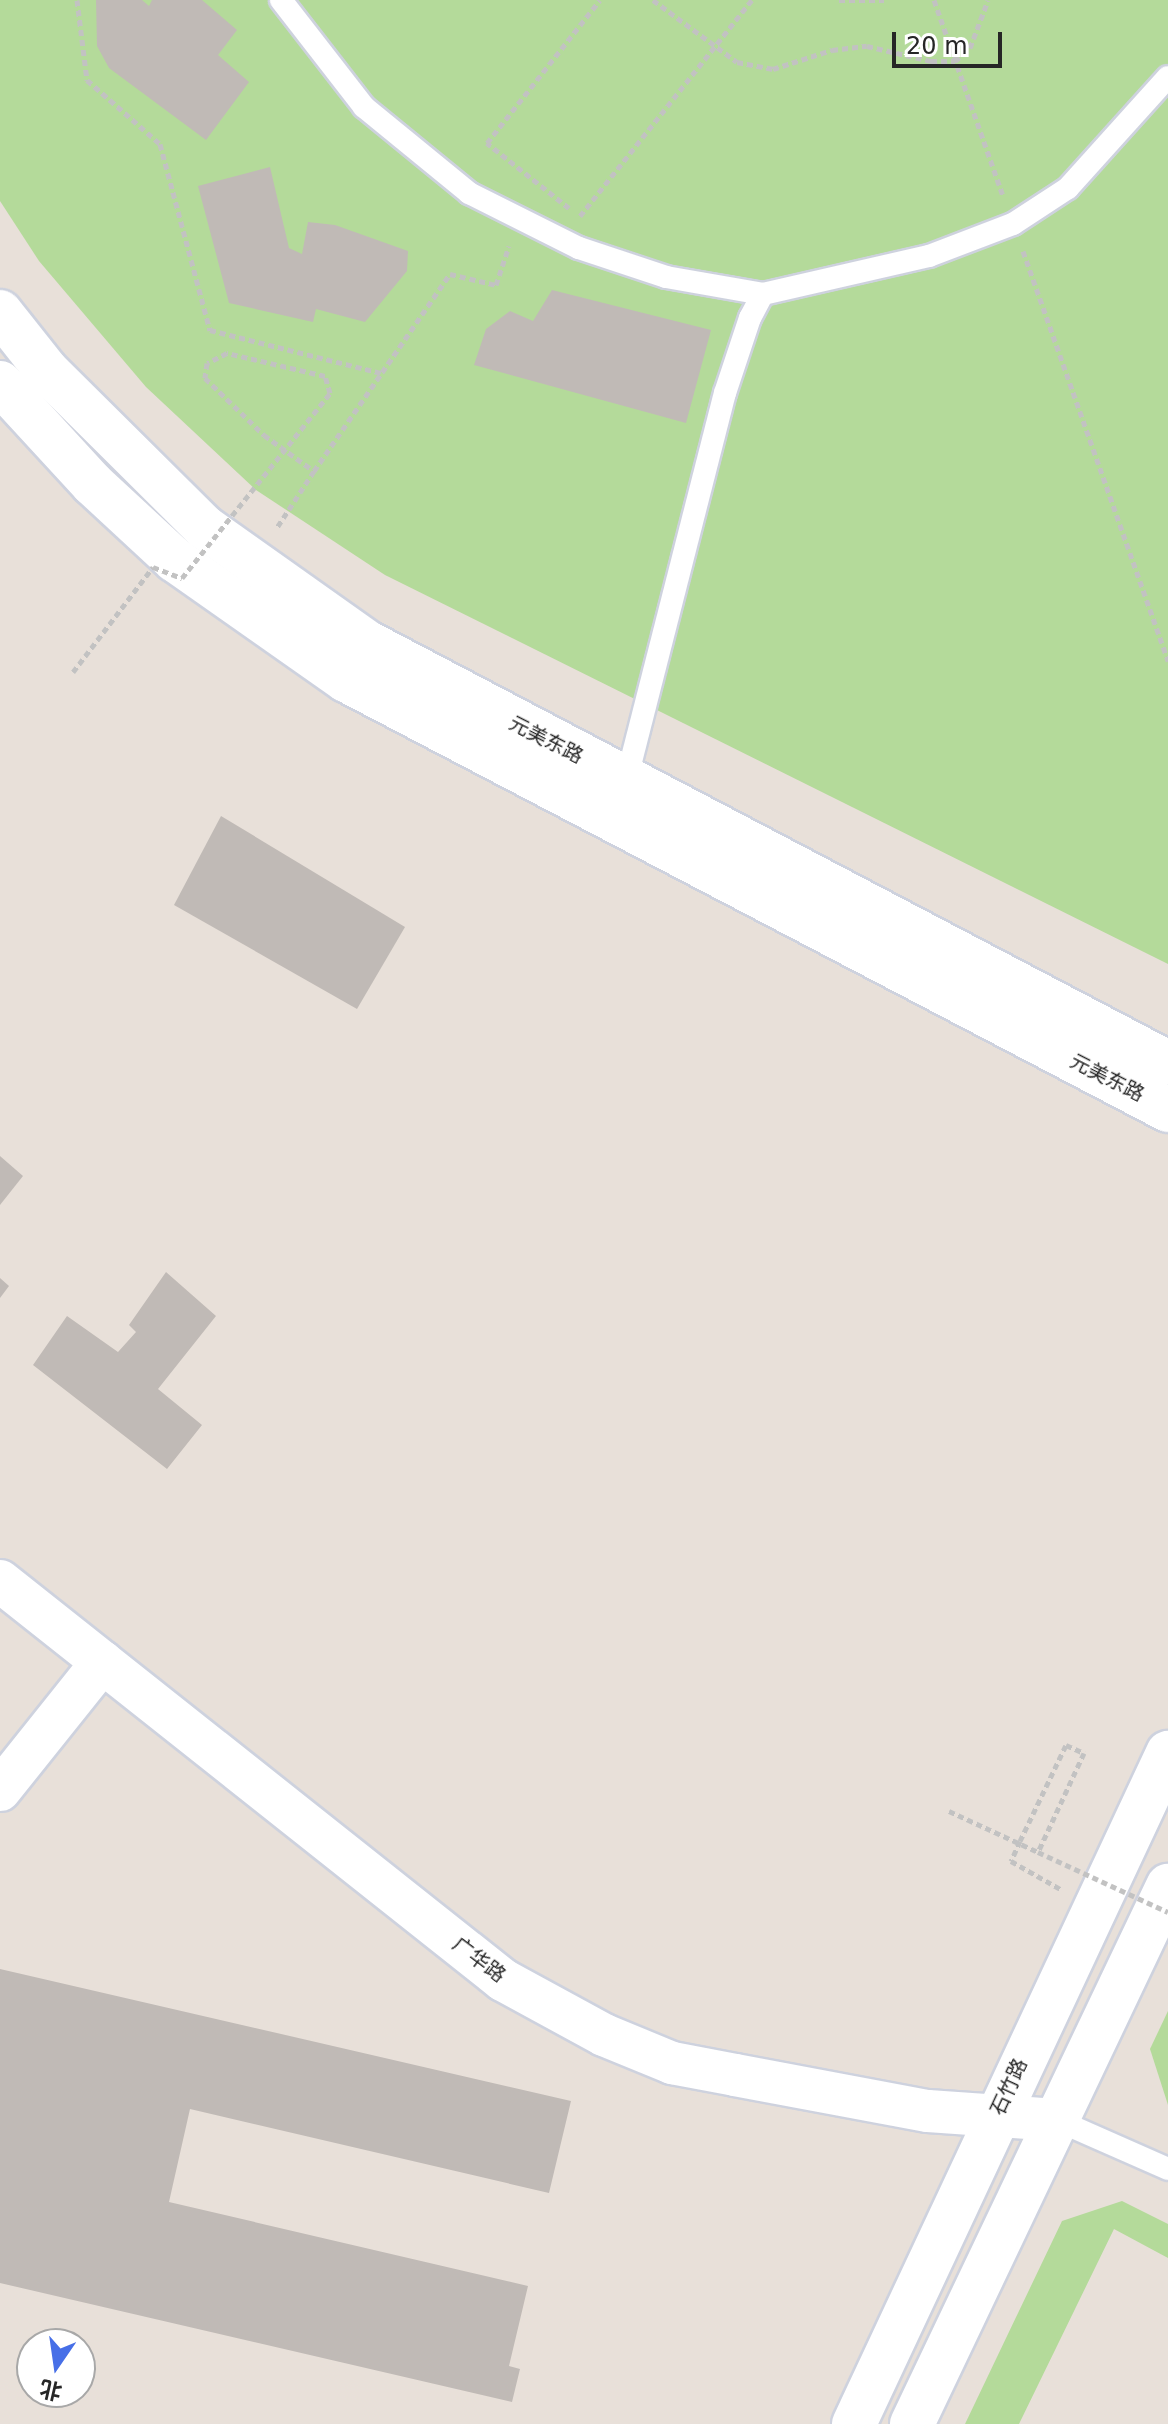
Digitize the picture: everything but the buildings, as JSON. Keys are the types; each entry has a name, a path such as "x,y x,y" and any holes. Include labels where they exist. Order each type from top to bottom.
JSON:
{"street":[{"name":"元美东路","path":"0,312 46,370 125,453 204,527 368,643 1168,1063"},
{"name":"元美东路","path":"0,383 93,484 175,560 346,680 1168,1110"},
{"name":"广华路","path":"0,1581 503,1980 604,2035 672,2063 928,2111 997,2112 1057,2120"},
{"path":"0,1790 102,1662"},
{"name":"石竹路","path":"854,2424 997,2112 1168,1753"},
{"path":"912,2424 1168,1886"}],"lane":[{"path":"281,0 364,107 469,193 579,248 666,277 763,294 929,256 1013,224 1068,188 1168,77"},
{"path":"626,781 725,393 750,318 763,294"},
{"path":"1057,2120 1168,2169"}],"path":[{"path":"77,0 87,80 160,144 210,330 381,373"},
{"path":"600,0 487,143 581,217 752,0"},
{"path":"653,0 715,48 755,68 867,46 931,61 955,61 970,48 988,0"},
{"path":"839,0 884,0"},
{"path":"934,0 1168,661"},
{"path":"253,563 450,274 496,285 518,218"},
{"path":"73,672 153,567 182,578 330,393 325,376 227,353 207,363 205,378 264,435 314,471"},
{"path":"1038,1852 1084,1753 1066,1745 1011,1861 1095,1907"},
{"path":"949,1811 1168,1912"}],"green space":[{"path":"0,0 1168,0 1168,964 385,575 256,490 146,387 39,261 0,201"},
{"path":"1168,2011 1168,2105 1150,2049"},
{"path":"1122,2201 1168,2224 1168,2258 1114,2229 1019,2424 965,2424 1062,2221"}]}
